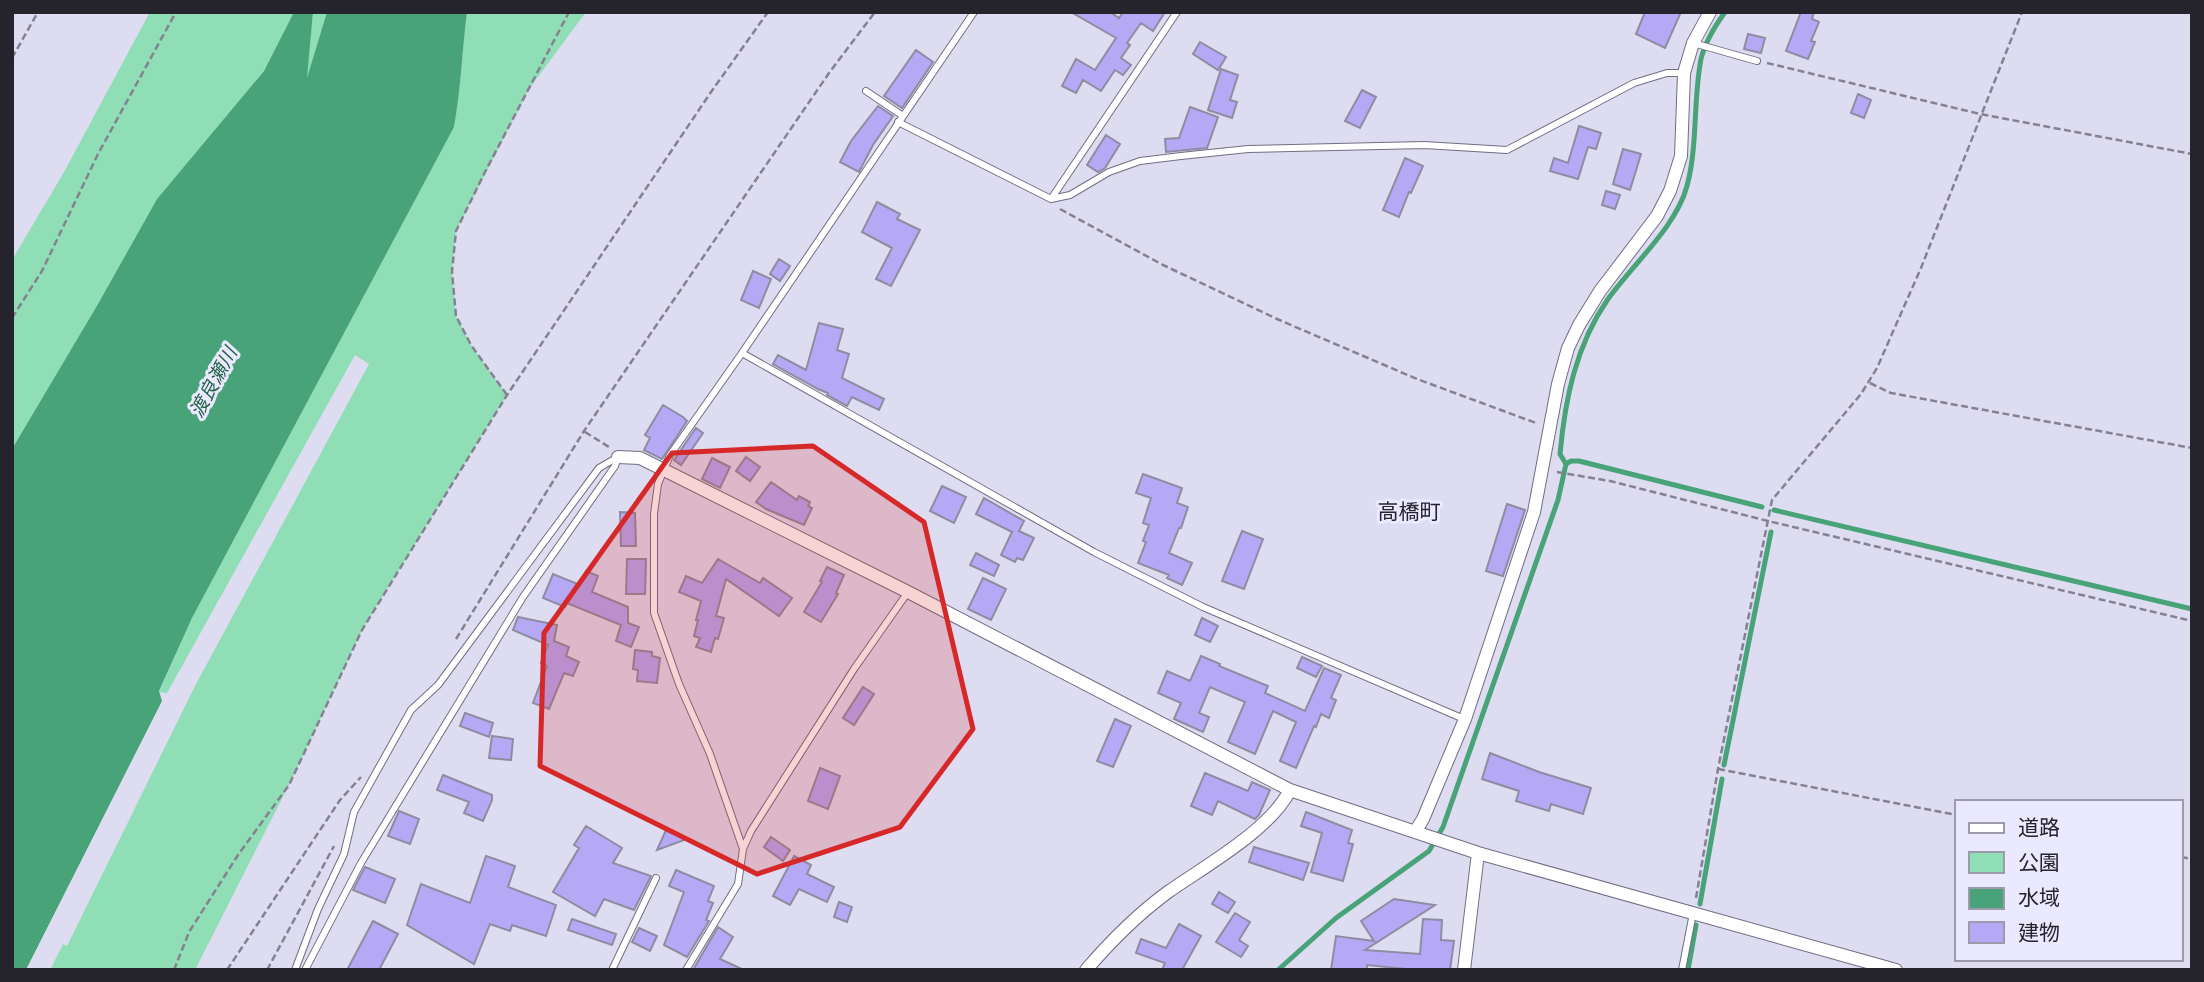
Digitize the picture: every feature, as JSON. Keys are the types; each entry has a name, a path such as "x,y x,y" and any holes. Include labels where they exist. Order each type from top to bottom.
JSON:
{"street":[{"path":"1420,834 1423,819 1465,719 1534,512 1558,384 1568,348 1600,291 1657,216 1670,191 1681,156 1684,73 1710,12"},
{"path":"615,453 639,458 908,592 1290,790 1478,853 1896,970"},
{"path":"1086,970 1165,895 1256,828 1284,803 1290,790"},
{"path":"1464,970 1478,853"}],"lane":[{"path":"743,849 710,754 679,684 654,613 654,514 658,484 670,455 743,353 974,12"},
{"path":"1051,200 1177,12"},
{"path":"1697,44 1757,61"},
{"path":"866,91 900,119 1051,200 1070,195 1109,172 1140,161 1181,156 1248,149 1424,145 1507,150 1634,83 1667,73 1684,73"},
{"path":"743,353 1094,552 1203,607 1465,719"},
{"path":"295,970 318,909 344,854 354,812 411,710 438,685 599,468 615,453"},
{"path":"305,970 361,863 516,608 615,466 615,453"},
{"path":"686,970 738,884 743,849 751,831 854,669 908,592"},
{"path":"612,970 656,878"},
{"path":"1682,970 1693,912"}],"path":[{"path":"12,58 38,12"},
{"path":"12,318 42,271 98,154 176,12"},
{"path":"507,395 471,345 456,316 452,272 456,231 569,12"},
{"path":"174,970 189,932 238,855 289,785 362,630 507,395 768,12"},
{"path":"451,648 584,431 829,73 875,12"},
{"path":"1693,912 1718,769 1772,500 1870,383 1921,268 2022,12"},
{"path":"1757,61 1980,114 2192,154"},
{"path":"1051,200 1056,207 1163,265 1277,319 1417,379 1521,419 1550,427"},
{"path":"1870,383 1891,393 2192,447"},
{"path":"584,431 615,453"},
{"path":"1543,470 1610,481 2192,621"},
{"path":"1718,769 1955,814"},
{"path":"227,970 340,800 358,779 374,776"},
{"path":"267,970 335,843"}],"highlighted area":[{"path":"813,446 924,522 973,729 900,827 757,874 540,766 544,633 672,453"}],"green space":[{"path":"150,12 294,12 264,71 157,199 12,449 12,260 64,172"},
{"path":"313,12 327,12 306,83"},
{"path":"467,12 586,12 529,89 456,231 452,272 456,316 471,345 507,395 362,630 295,773 195,970 50,970 63,944 67,946 195,686 369,364 355,355 167,693 159,692 192,618 454,127"}],"water":[{"name":"渡良瀬川","path":"294,12 313,12 307,78 327,12 467,12 454,127 192,618 159,691 162,701 26,970 12,970 12,449 157,199 264,71"}],"pier":[{"path":"164,698 165,703 30,970 26,970"}],"building":[{"path":"1071,12 1110,12 1119,18 1123,12 1165,12 1153,31 1141,23 1127,43 1130,45 1121,58 1131,65 1123,75 1115,70 1101,91 1083,80 1076,93 1062,86 1076,59 1095,70 1116,38"},
{"path":"1645,12 1681,12 1665,48 1636,34"},
{"path":"1801,12 1814,12 1812,19 1819,22 1811,41 1815,42 1808,59 1786,51"},
{"path":"1748,34 1765,38 1761,53 1744,49"},
{"path":"1200,42 1226,57 1218,70 1193,54"},
{"path":"916,50 933,62 902,108 884,96"},
{"path":"1221,69 1238,75 1230,100 1237,102 1232,118 1208,110"},
{"path":"1362,90 1376,97 1360,128 1345,121"},
{"path":"1858,94 1871,100 1864,118 1851,113"},
{"path":"878,106 893,116 859,172 840,162 851,141"},
{"path":"1190,107 1218,117 1207,148 1166,152 1165,139 1179,138"},
{"path":"1579,126 1601,133 1596,149 1588,147 1578,179 1550,171 1554,158 1568,163"},
{"path":"1106,135 1120,144 1105,168 1098,172 1087,165"},
{"path":"1623,149 1641,154 1630,190 1613,184"},
{"path":"1405,158 1423,166 1399,217 1383,210"},
{"path":"1606,191 1620,195 1615,209 1602,205"},
{"path":"877,202 900,214 897,219 920,230 891,286 876,279 892,248 862,232"},
{"path":"779,259 790,266 780,281 770,274"},
{"path":"753,271 771,279 759,308 741,300"},
{"path":"819,323 843,329 837,350 849,354 842,378 884,399 879,410 852,397 847,406 773,364 778,355 806,370"},
{"path":"663,405 687,421 662,459 644,450 650,438 645,435"},
{"path":"696,428 703,433 681,465 674,460"},
{"path":"746,457 760,467 750,481 736,471"},
{"path":"712,458 730,467 720,488 702,479"},
{"path":"1143,474 1182,488 1177,503 1188,507 1169,553 1192,563 1182,585 1167,578 1169,575 1138,563 1146,542 1143,541 1149,525 1143,523 1151,498 1136,493"},
{"path":"771,482 797,500 799,496 810,502 808,506 812,508 804,525 756,502"},
{"path":"942,486 966,497 954,523 930,511"},
{"path":"984,498 1024,521 1019,531 1034,538 1023,560 1017,558 1015,562 1001,555 1012,532 976,514"},
{"path":"1507,504 1525,510 1503,576 1486,571"},
{"path":"620,512 635,513 636,546 621,546"},
{"path":"1242,531 1263,539 1244,589 1222,581"},
{"path":"976,553 999,565 994,576 970,565"},
{"path":"627,559 646,559 645,594 626,594"},
{"path":"718,559 760,583 763,578 792,598 779,616 726,579 716,616 724,618 711,652 696,647 700,638 694,636 701,601 679,592 686,576 702,583"},
{"path":"827,567 844,575 836,593 838,594 821,622 804,612 822,582 820,581"},
{"path":"586,571 598,576 592,592 628,607 628,623 639,627 631,647 616,641 621,625 567,603 565,607 543,598 553,574 580,585"},
{"path":"983,578 1006,589 991,620 968,609"},
{"path":"518,617 557,625 554,641 569,647 566,656 579,662 573,676 564,673 549,709 533,703 547,666 541,663 548,645 513,630"},
{"path":"1202,618 1218,626 1210,642 1195,635"},
{"path":"635,650 652,652 652,656 660,658 657,683 637,681 638,670 633,669"},
{"path":"1201,656 1268,686 1265,693 1305,711 1324,668 1341,675 1331,698 1336,700 1329,718 1321,714 1296,768 1280,761 1296,722 1273,711 1255,754 1228,742 1245,702 1210,687 1199,713 1209,717 1203,732 1174,719 1181,703 1158,693 1167,671 1190,681"},
{"path":"1302,657 1322,666 1316,677 1297,668"},
{"path":"863,687 874,694 854,725 843,718"},
{"path":"465,713 493,723 489,737 460,726"},
{"path":"1115,719 1131,726 1113,767 1097,761"},
{"path":"492,736 513,739 511,760 489,758"},
{"path":"1490,753 1591,788 1583,814 1551,804 1549,811 1516,801 1519,791 1482,779"},
{"path":"820,768 840,776 828,809 808,801"},
{"path":"1205,773 1248,791 1252,782 1270,790 1259,815 1255,819 1218,801 1212,815 1191,806"},
{"path":"443,775 492,795 483,821 464,813 469,802 437,790"},
{"path":"399,811 419,819 410,844 388,836"},
{"path":"1306,812 1352,830 1348,843 1353,844 1343,881 1311,872 1322,833 1301,826"},
{"path":"586,826 622,848 613,863 651,876 634,910 604,899 595,916 553,892 579,848 574,845"},
{"path":"666,830 687,839 657,850"},
{"path":"771,837 790,850 783,861 764,847"},
{"path":"1254,847 1309,863 1303,880 1249,862"},
{"path":"486,856 515,866 508,887 556,905 546,936 512,925 510,931 490,924 474,964 407,925 421,884 470,903"},
{"path":"794,856 811,865 807,874 834,887 827,902 799,889 790,905 773,896"},
{"path":"365,867 395,879 385,903 353,890"},
{"path":"676,870 714,886 708,901 713,903 706,920 709,921 687,957 664,945 684,892 669,886"},
{"path":"1219,892 1235,902 1228,913 1212,904"},
{"path":"1394,899 1435,905 1365,950 1420,954 1423,919 1442,920 1441,940 1454,941 1450,970 1367,965 1367,970 1331,970 1336,936 1374,941 1361,921"},
{"path":"839,902 852,907 847,922 834,917"},
{"path":"1235,913 1250,922 1239,940 1248,946 1241,957 1216,942"},
{"path":"572,919 616,934 612,945 568,930"},
{"path":"373,921 398,934 379,970 347,970"},
{"path":"1179,924 1201,936 1182,970 1162,970 1165,963 1136,953 1141,939 1166,948"},
{"path":"718,927 733,937 720,959 744,970 693,970"},
{"path":"639,928 657,936 650,951 632,942"}],"waterway":[{"path":"1278,970 1336,918 1429,851 1443,827 1558,500 1566,464 1560,454 1565,413 1580,354 1608,299 1664,231 1681,201 1693,155 1701,59 1711,34 1725,12"},
{"path":"1566,464 1579,461 1762,507"},
{"path":"1774,510 2192,609"},
{"path":"1724,765 1771,532"},
{"path":"1700,904 1722,779"},
{"path":"1688,970 1696,925"}],"district":[{"name":"高橋町","path":"1409,511"}]}
